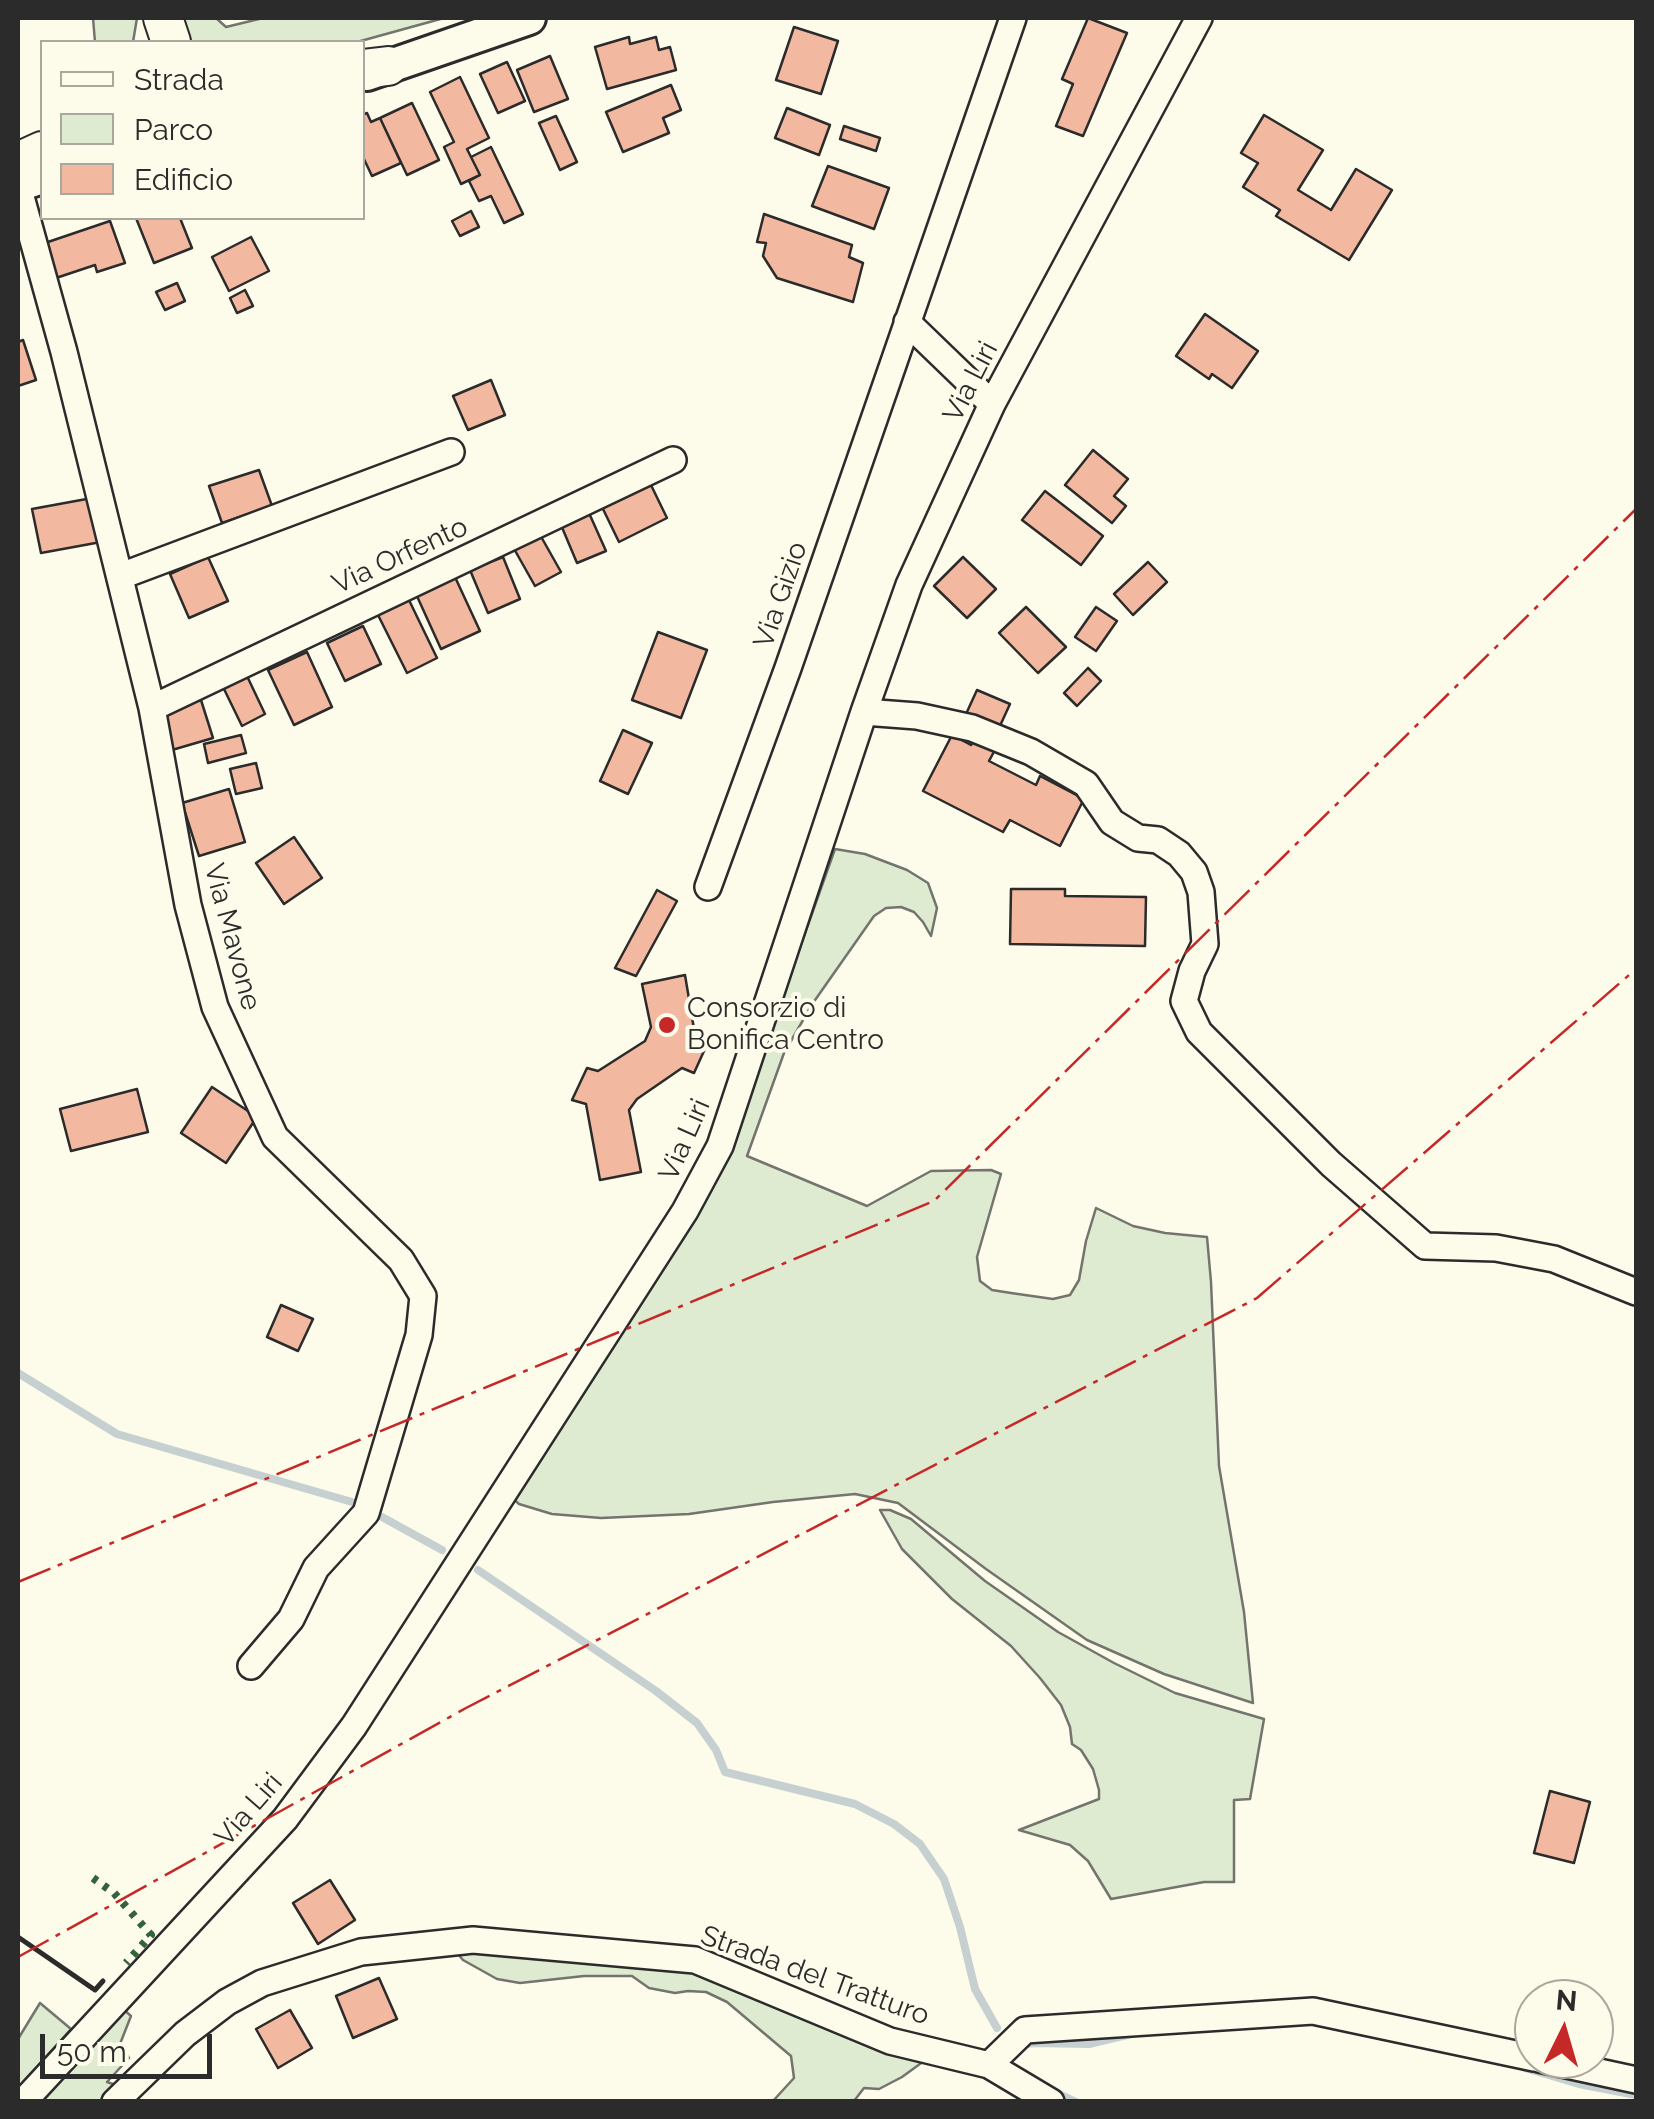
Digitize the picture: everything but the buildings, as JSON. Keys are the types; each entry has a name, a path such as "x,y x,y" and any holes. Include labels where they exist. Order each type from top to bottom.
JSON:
{"main road":[{"path":"371,70 529,18"}],"street":[{"name":"Via Gizio","path":"708,887 1013,18"},
{"name":"Via Liri","path":"22,2102 285,1818 342,1742 686,1212 720,1146 908,584 992,404 1198,18"},
{"name":"Via Mavone","path":"18,185 64,352 152,708 188,905 215,1006 275,1138 401,1260 424,1296 418,1335 366,1513 316,1568 291,1619 251,1666"},
{"path":"907,322 992,404"},
{"path":"120,576 450,452"},
{"name":"Via Orfento","path":"152,708 673,460"},
{"path":"864,712 916,716 972,728 1030,752 1086,784 1112,822 1138,838 1158,840 1178,854 1194,872 1201,892 1205,944 1184,1001 1199,1032 1331,1164 1425,1246 1496,1248 1554,1259 1636,1292"},
{"name":"Strada del Tratturo","path":"115,2102 185,2034 227,2002 262,1982 362,1952 473,1940 695,1960 890,2041 990,2065 1051,2102"},
{"path":"990,2065 1026,2030 1313,2010 1514,2053"}],"green space":[{"path":"93,18 137,18 133,40 95,40"},
{"path":"173,18 216,18 226,27 263,18 444,18 364,40 184,40"},
{"path":"835,849 865,854 907,870 928,883 937,908 931,936 914,912 901,907 886,908 874,916 813,1003 784,1053 747,1156 867,1206 931,1171 991,1170 1001,1174 977,1257 980,1281 992,1290 1053,1299 1070,1295 1079,1280 1096,1208 1133,1226 1207,1237 1219,1466 1244,1612 1253,1703 1164,1674 1087,1640 898,1503 855,1494 689,1514 601,1518 552,1514 519,1504 508,1494 726,1155"},
{"path":"880,1510 911,1519 985,1581 1058,1632 1114,1663 1175,1693 1264,1719 1250,1799 1234,1800 1234,1882 1204,1882 1111,1899 1088,1861 1070,1845 1019,1830 1099,1799 1093,1769 1081,1750 1072,1744 1061,1705 1040,1678 1011,1646 952,1599 902,1549"},
{"path":"453,1948 697,1967 924,2061 879,2089 864,2088 854,2101 773,2101 794,2078 791,2056 727,2002 706,1992 675,1993 649,1988 632,1976 520,1983 497,1979 463,1960"},
{"path":"40,2003 71,2029 18,2088 18,2039"},
{"path":"123,2009 131,2016 120,2044 129,2058 107,2082 116,2085 132,2101 34,2102"}],"waterway":[{"path":"18,1373 117,1434 352,1502"},
{"path":"382,1517 442,1550"},
{"path":"478,1570 697,1723 716,1750 725,1772 855,1804 894,1824 920,1844 944,1879 975,1989 997,2028"},
{"path":"1021,2045 1089,2044 1131,2034"},
{"path":"1562,2079 1636,2095"},
{"path":"1053,2091 1076,2102"}],"hedge":[{"path":"93,1878 114,1893 151,1935 126,1963"}],"wall":[{"path":"18,1937 95,1990 103,1981"}],"power":[{"path":"18,1582 934,1201 1636,509"},
{"path":"18,1957 466,1708 1257,1298 1636,969"}],"place":[{"name":"Consorzio di Bonifica Centro","path":"667,1025"}]}
